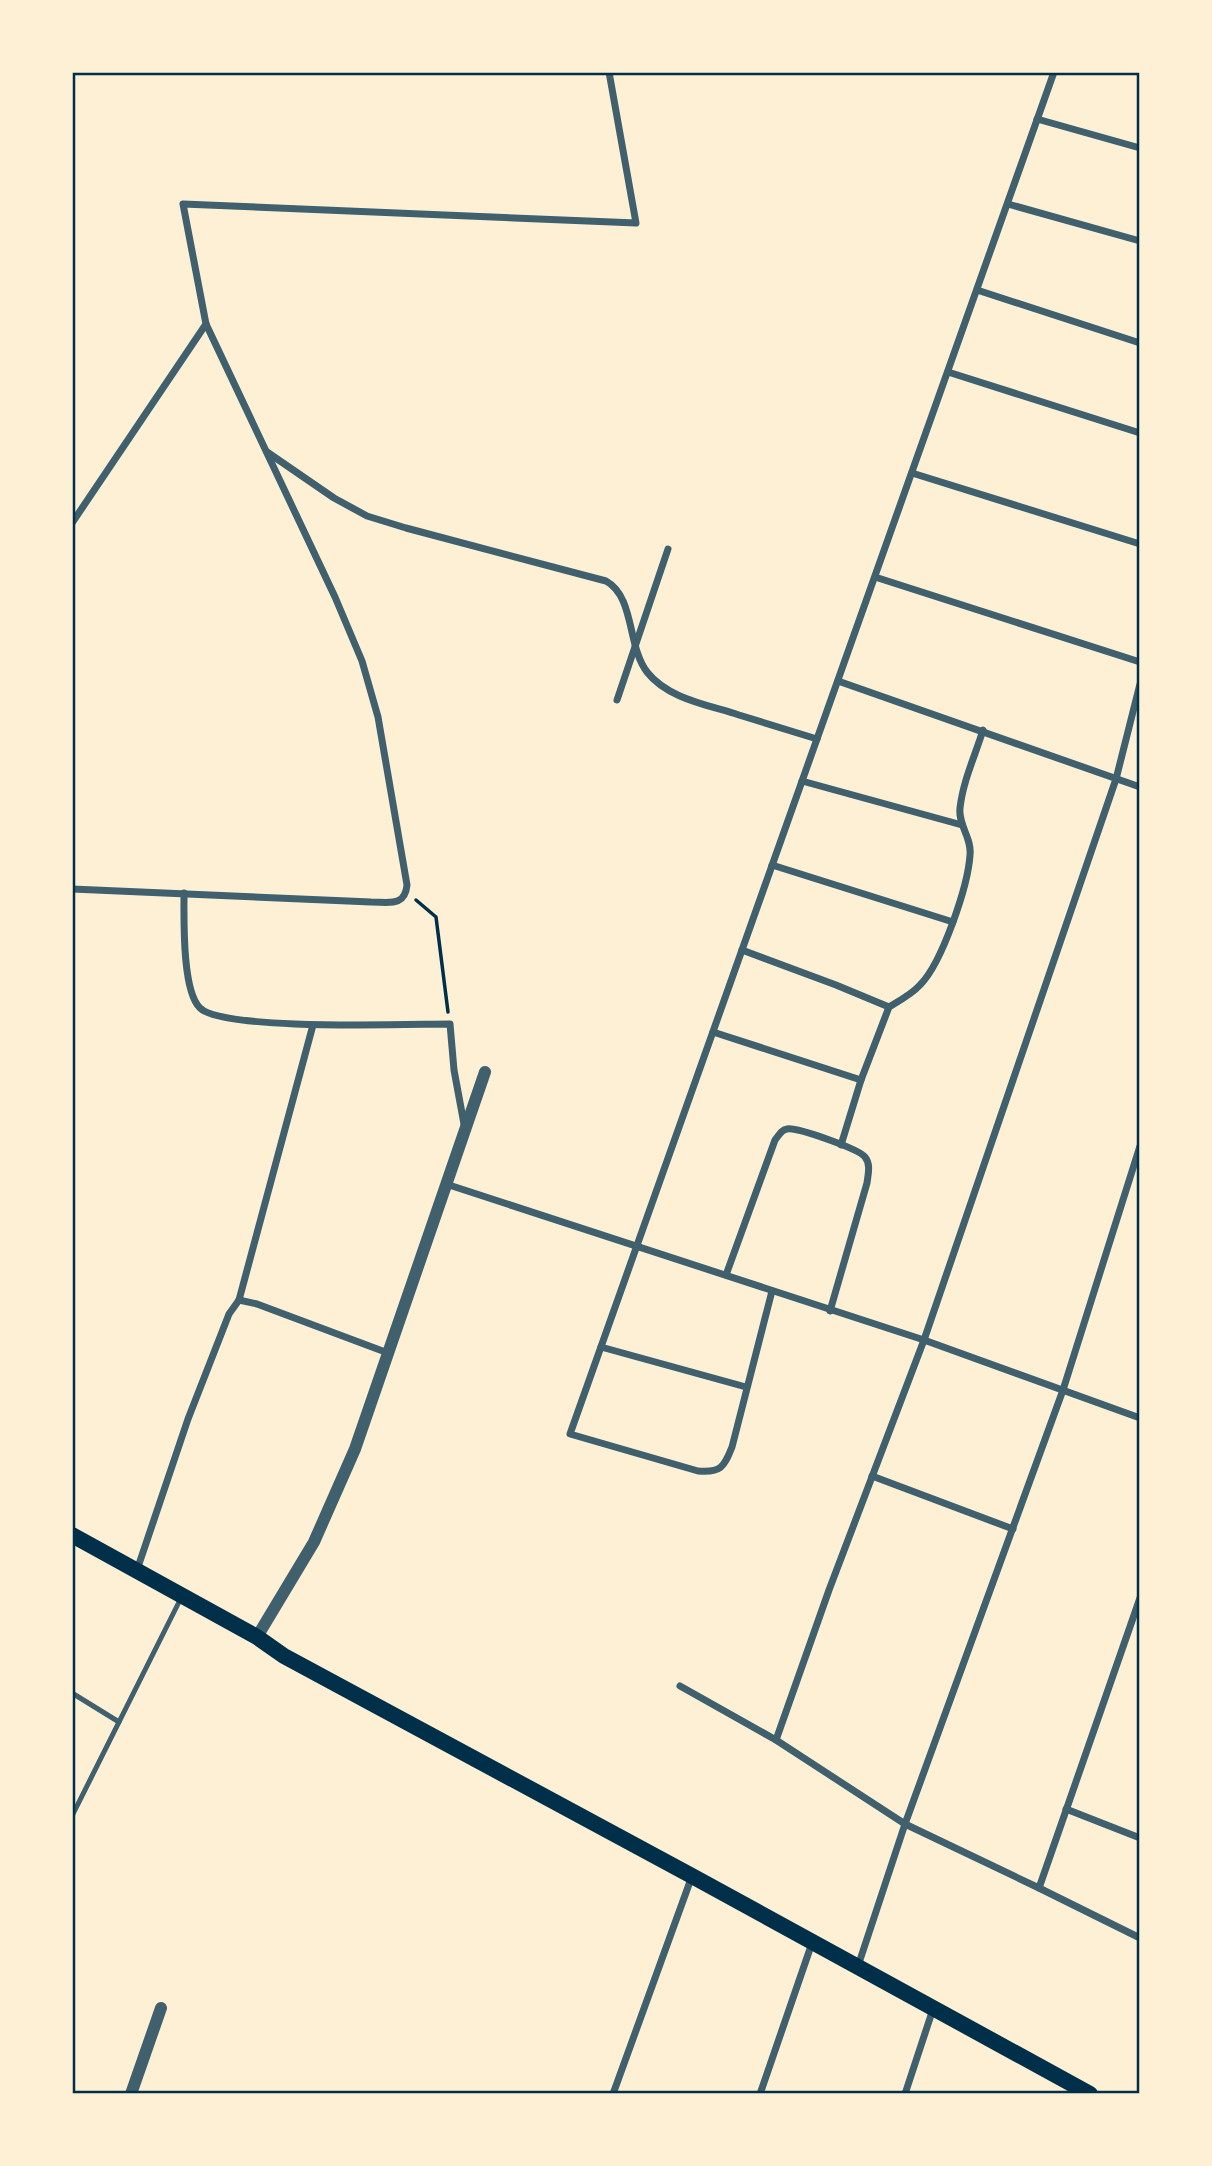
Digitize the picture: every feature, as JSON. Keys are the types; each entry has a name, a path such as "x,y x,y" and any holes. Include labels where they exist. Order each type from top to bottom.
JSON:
{"main road":[{"path":"72,1535 257,1637 284,1656 1090,2094"}],"street":[{"path":"72,889 371,902 397,901 407,892 399,825 379,717 362,661 335,597 206,324 183,204 636,223 609,72"},
{"path":"772,1292 732,1447 726,1462 718,1470 698,1471 570,1434 1055,72"},
{"path":"1037,119 1140,148"},
{"path":"1008,204 1140,241"},
{"path":"977,290 1140,343"},
{"path":"72,523 206,324"},
{"path":"948,372 1140,433"},
{"path":"266,452 334,498 367,516 606,581 618,591 640,662 660,685 685,698 817,740"},
{"path":"912,472 1140,544"},
{"path":"617,700 668,549"},
{"path":"875,577 1140,662"},
{"path":"838,681 1140,787"},
{"path":"776,1740 924,1340 1116,779 1140,684"},
{"path":"841,1145 861,1080 889,1007 920,985 933,965 963,893 971,854 960,819 960,809 963,789 983,730"},
{"path":"802,780 962,825"},
{"path":"772,865 953,922"},
{"path":"184,893 188,980 192,997 200,1009 217,1017 313,1024 450,1024 454,1070 465,1128"},
{"path":"742,950 889,1007"},
{"path":"137,1571 188,1419 229,1314 239,1300 313,1024"},
{"path":"713,1032 861,1080"},
{"path":"257,1637 314,1542 355,1450 485,1072"},
{"path":"726,1275 779,1133 791,1128 841,1145 864,1155 869,1163 867,1183 830,1311"},
{"path":"858,1967 905,1824 1063,1391 1140,1146"},
{"path":"446,1184 924,1340 1140,1418"},
{"path":"239,1300 257,1304 388,1353"},
{"path":"601,1347 746,1387"},
{"path":"872,1476 1013,1529"},
{"path":"1039,1888 1140,1598"},
{"path":"680,1686 776,1740 905,1824 1140,1938"},
{"path":"1066,1808 1140,1838"},
{"path":"613,2094 692,1876"},
{"path":"760,2094 813,1942"},
{"path":"131,2094 161,2008"},
{"path":"905,2094 934,2008"}],"lane":[{"path":"72,1816 182,1596"},
{"path":"72,1693 119,1722"}],"path":[{"path":"407,892 436,917 450,1024"}]}
